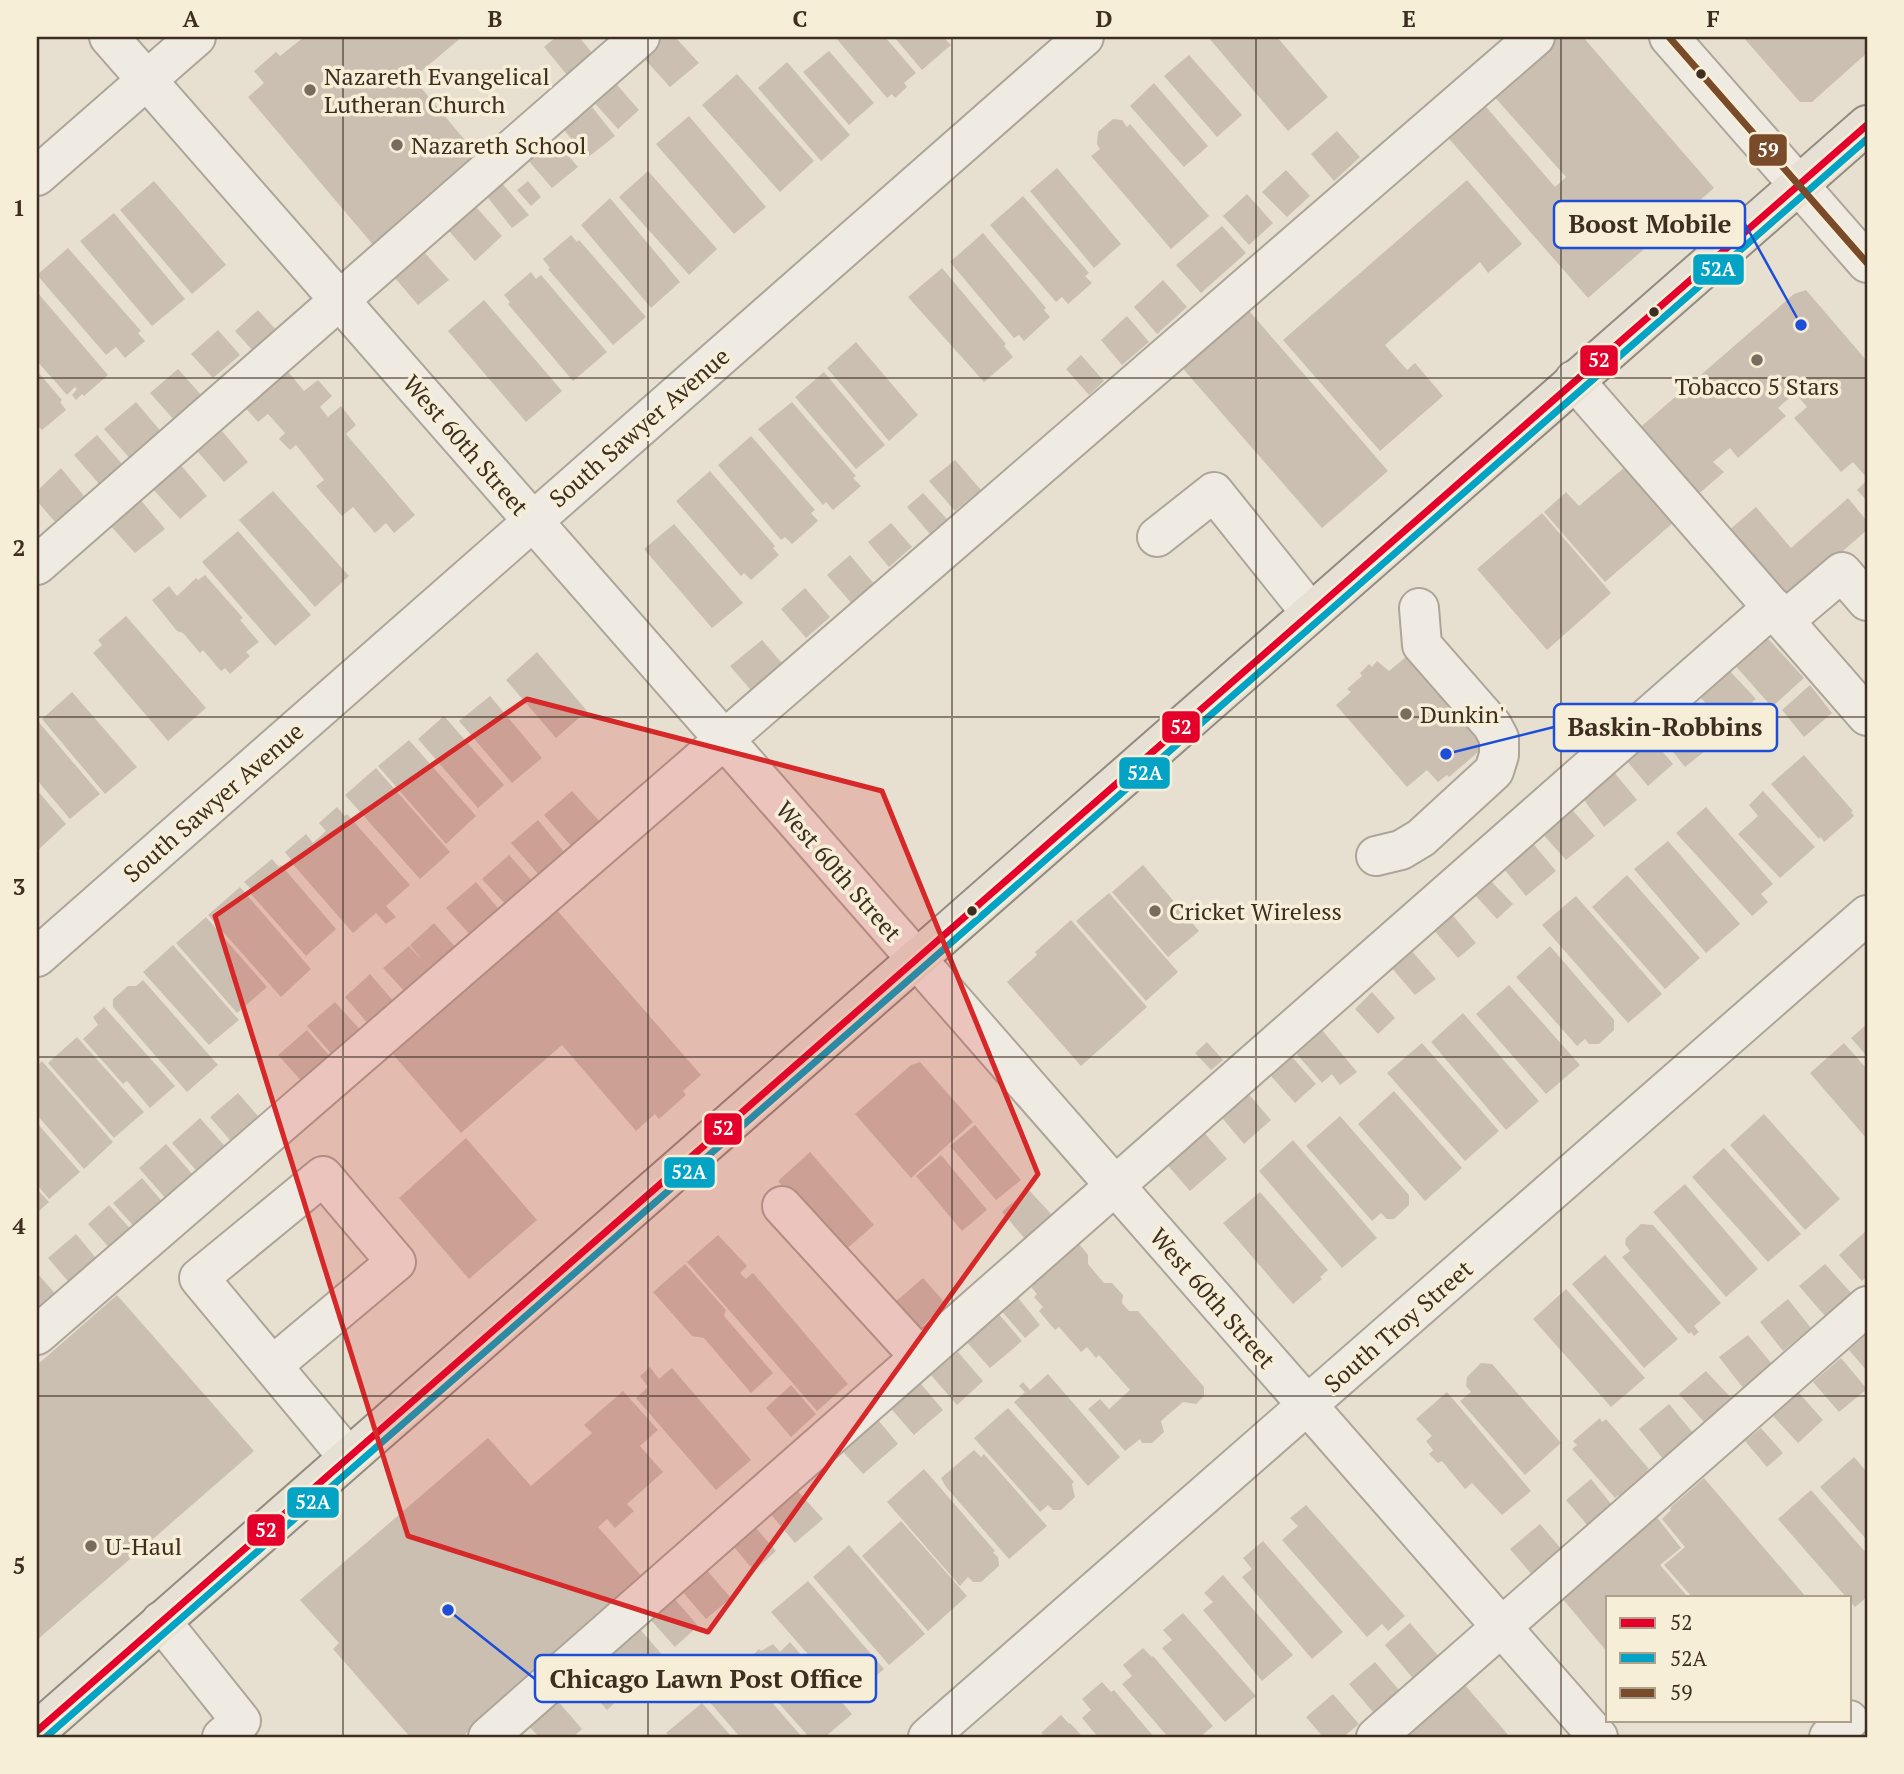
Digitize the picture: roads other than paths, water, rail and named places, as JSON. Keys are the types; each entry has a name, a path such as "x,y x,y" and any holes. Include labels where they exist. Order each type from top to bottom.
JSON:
{"main road":[{"path":"37,1731 1867,125"}],"street":[{"name":"West 60th Street","path":"108,37 1598,1737"},
{"path":"37,176 196,37"},
{"path":"37,565 640,37"},
{"name":"South Sawyer Avenue","path":"37,957 1084,37"},
{"path":"37,1335 1535,37"},
{"path":"1669,37 1867,263"},
{"path":"1574,380 1867,716"},
{"path":"1157,537 1214,492 1310,612"},
{"path":"488,1737 1115,1186 1779,614 1842,572 1867,601"},
{"path":"1376,856 1401,850 1421,838 1494,771 1499,755 1499,738 1492,725 1422,645 1419,608"},
{"name":"South Troy Street","path":"928,1737 1867,915"},
{"path":"272,1366 396,1262 323,1176 199,1278 272,1366 348,1457"},
{"path":"782,1206 920,1357"},
{"path":"1377,1737 1867,1306"},
{"path":"161,1621 242,1721 222,1737"},
{"path":"1852,1716 1867,1704"},
{"path":"1829,1737 1846,1722"}],"place":[{"name":"Nazareth Evangelical Lutheran Church","path":"310,90"},
{"name":"Nazareth School","path":"397,145"},
{"name":"Boost Mobile","path":"1801,325"},
{"name":"Tobacco 5 Stars","path":"1757,360"},
{"name":"Dunkin'","path":"1406,714"},
{"name":"Baskin-Robbins","path":"1446,754"},
{"name":"Cricket Wireless","path":"1155,911"},
{"name":"U-Haul","path":"91,1546"},
{"name":"Chicago Lawn Post Office","path":"448,1610"}]}
